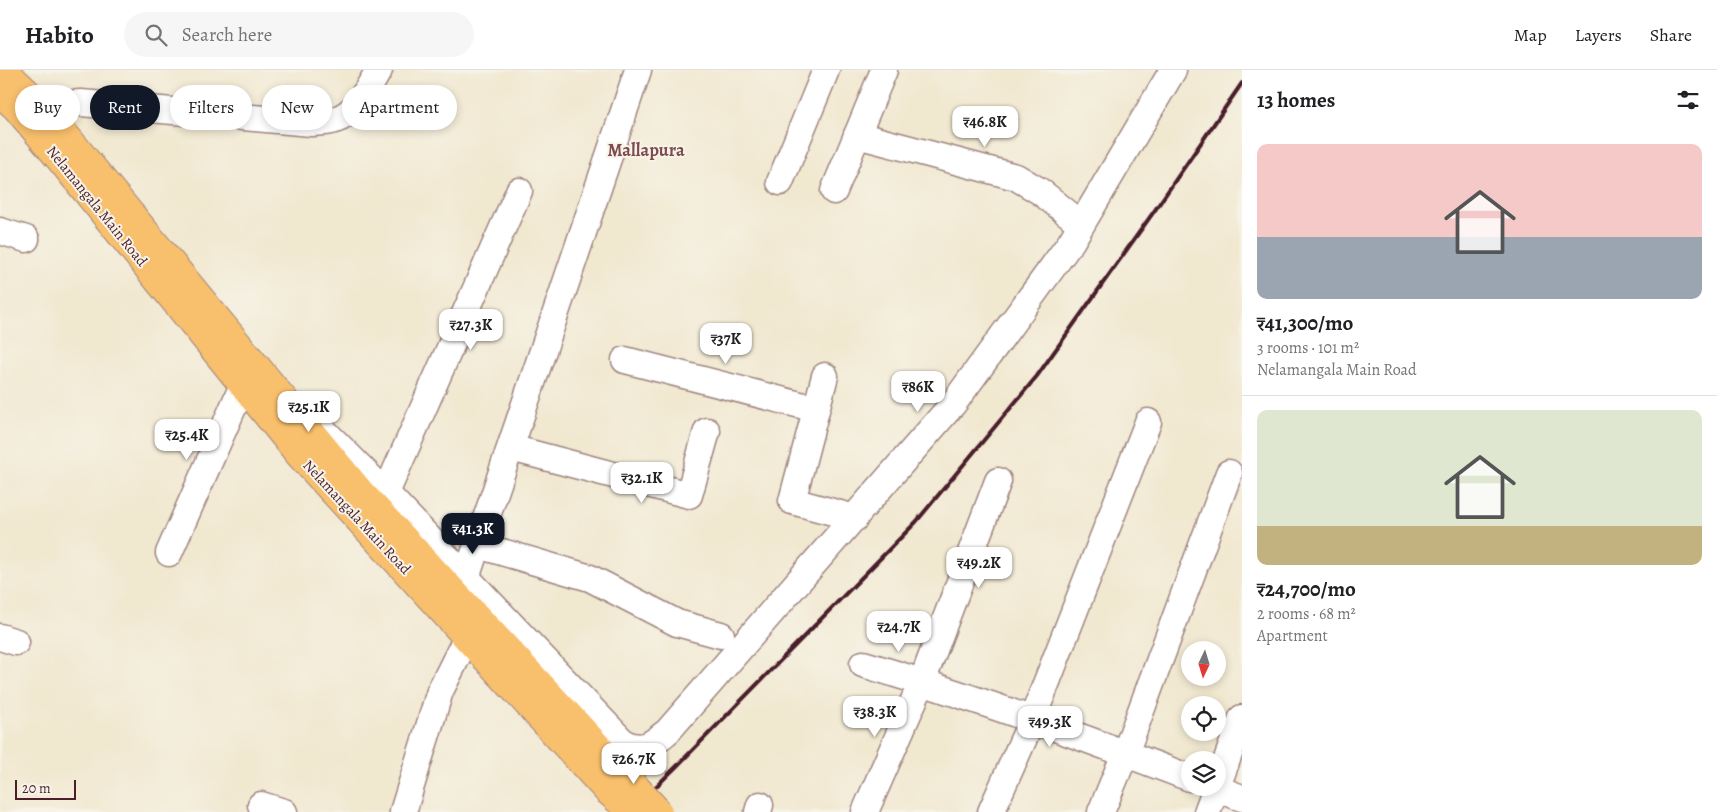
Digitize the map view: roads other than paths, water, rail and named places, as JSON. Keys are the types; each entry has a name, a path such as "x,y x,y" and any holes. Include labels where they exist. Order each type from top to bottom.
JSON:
{"main road":[{"path":"3,70 15,94"},
{"name":"Nelamangala Main Road","path":"39,130 60,159 299,454 467,637 615,783 632,812"},
{"path":"44,130 291,409 359,491 615,783 658,812"}],"street":[{"path":"80,104 311,123 334,121 346,115 357,104 379,70"},
{"path":"466,578 638,70"},
{"path":"780,182 826,70"},
{"path":"834,191 884,70"},
{"path":"291,409 314,421 386,493 624,743 633,747 644,748 668,731 954,404 1071,242 1173,70"},
{"path":"857,135 1016,177 1041,192 1082,224"},
{"path":"386,493 519,191"},
{"path":"0,231 26,239"},
{"path":"625,360 816,409"},
{"path":"825,376 792,502 855,518"},
{"path":"169,553 243,385"},
{"path":"992,812 1032,720 1148,422"},
{"path":"511,448 689,495 706,431"},
{"path":"1101,812 1125,754 1229,473"},
{"path":"865,812 922,682 998,481"},
{"path":"478,545 590,578 677,623 721,634"},
{"path":"403,812 440,691 467,637"},
{"path":"863,664 1032,720 1181,775"},
{"path":"1226,760 1242,718"},
{"path":"1226,791 1242,798"},
{"path":"1206,812 1212,796"}],"railway":[{"path":"630,812 916,522 1037,376 1155,210 1242,83"}],"district":[{"name":"Mallapura","path":"646,150"}]}
